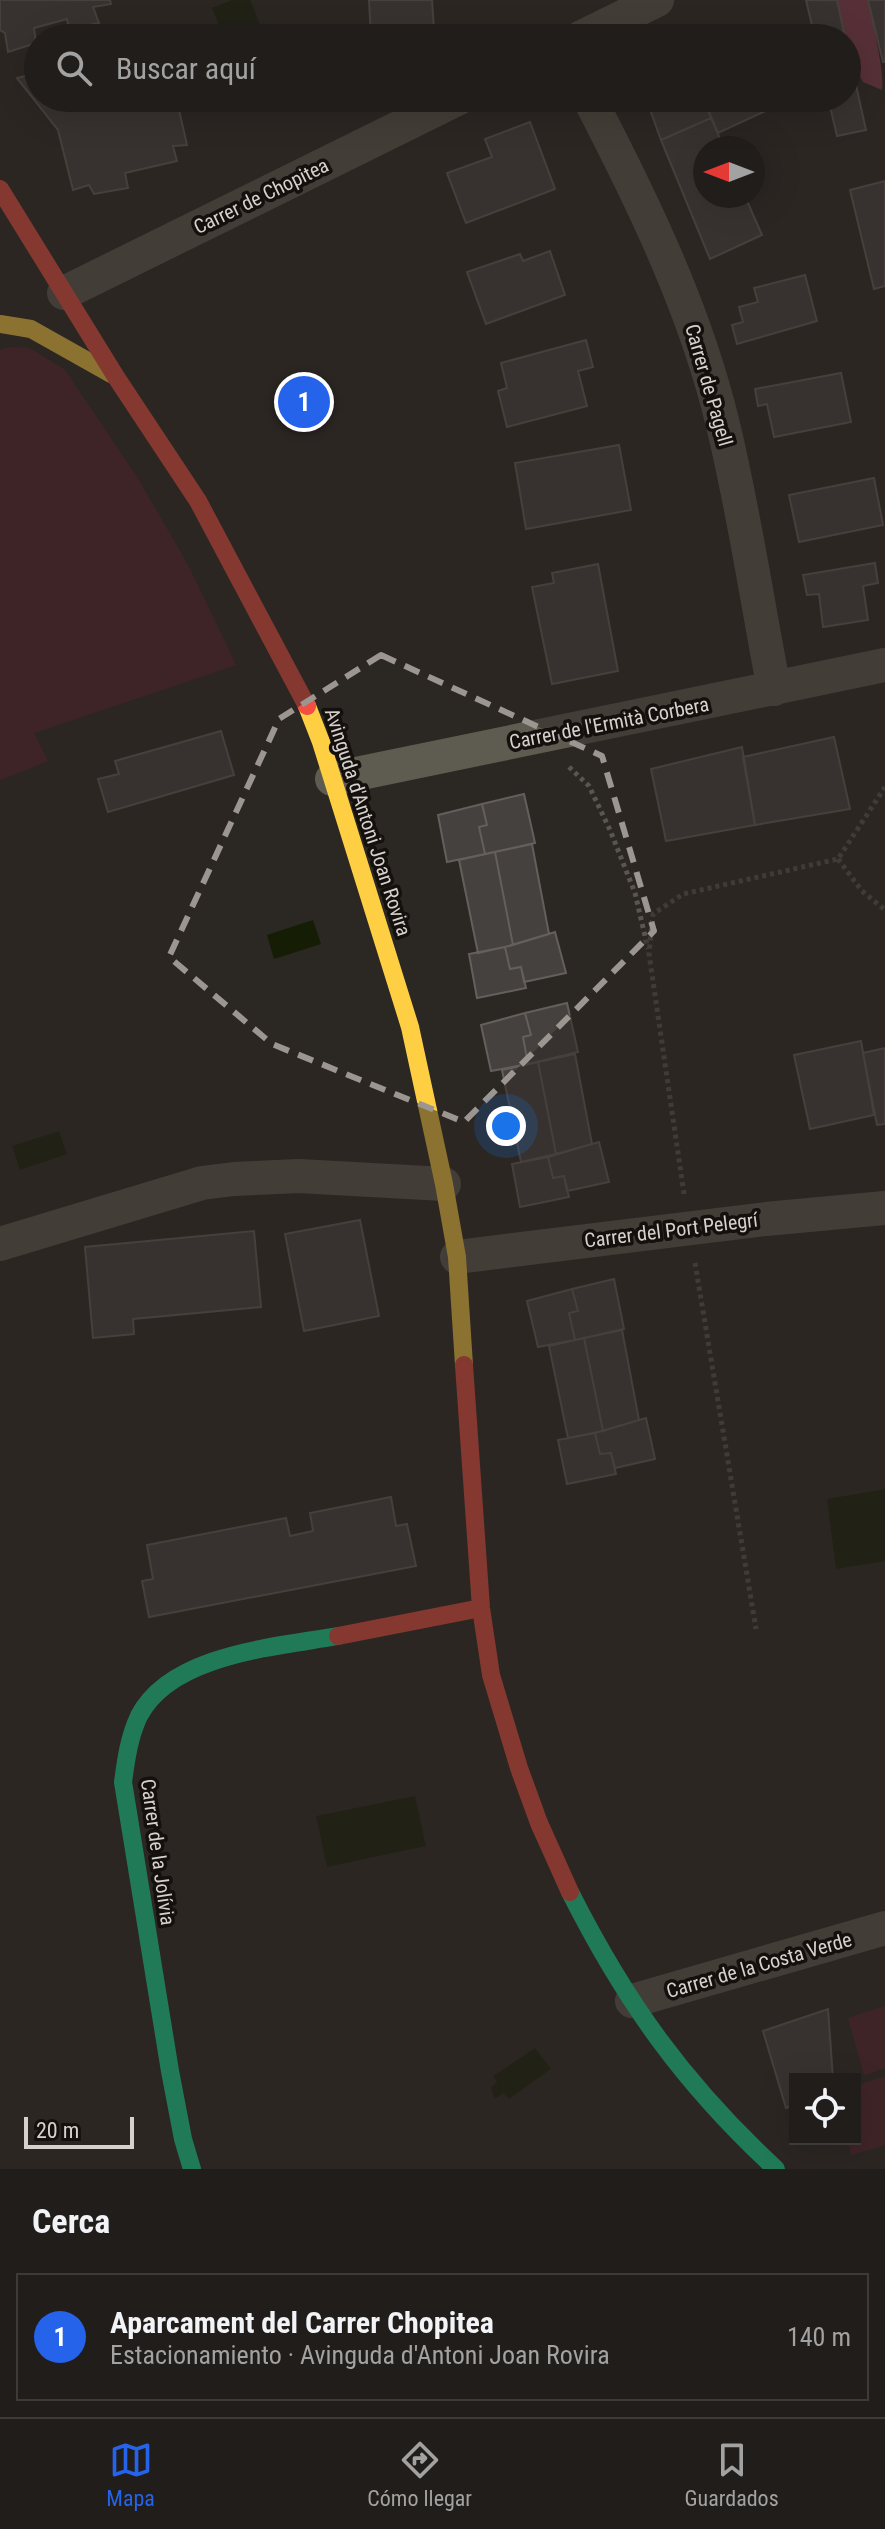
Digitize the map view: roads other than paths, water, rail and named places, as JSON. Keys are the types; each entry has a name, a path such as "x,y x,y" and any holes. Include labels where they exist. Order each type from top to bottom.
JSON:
{"street":[{"path":"608,24 657,0"},
{"name":"Carrer de Chopitea","path":"51,287 429,112"},
{"name":"Carrer de Pagell","path":"596,112 628,172 691,320 723,424 774,689"},
{"name":"Avinguda d'Antoni Joan Rovira","path":"0,189 51,287 116,377 198,501 301,692 332,779 410,1027 444,1184 457,1257 481,1608 488,1663 501,1715 535,1816 580,1915 632,2001 674,2064 743,2141 776,2169"},
{"path":"0,324 15,323 46,334 116,377"},
{"name":"Carrer de l'Ermità Corbera","path":"332,779 885,665"},
{"path":"0,1244 202,1183 299,1176 444,1184"},
{"name":"Carrer del Port Pelegrí","path":"457,1257 689,1228 885,1208"},
{"name":"Carrer de la Jolívia","path":"192,2169 170,2071 123,1782 131,1731 139,1714 153,1695 197,1665 481,1608"},
{"name":"Carrer de la Costa Verde","path":"632,2001 885,1928"}],"place":[{"name":"Aparcament del Carrer Chopitea","path":"304,402"}]}
